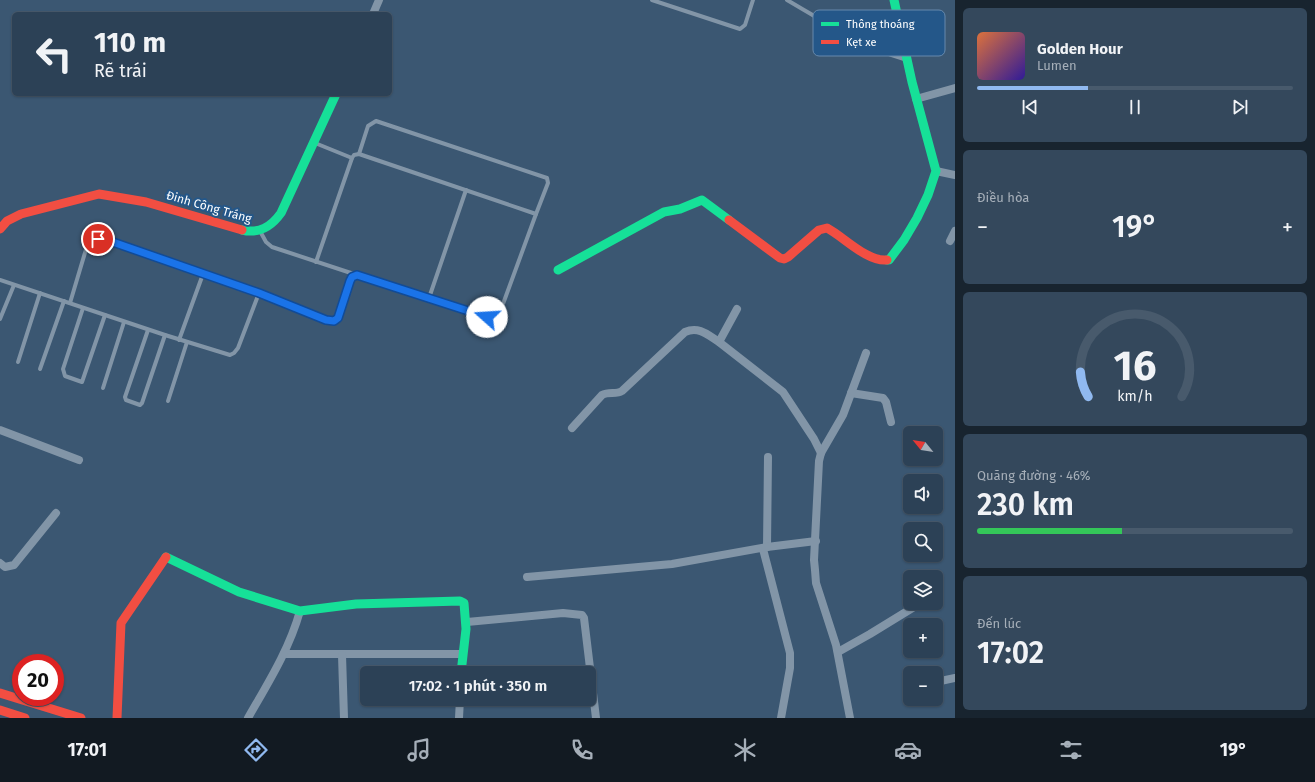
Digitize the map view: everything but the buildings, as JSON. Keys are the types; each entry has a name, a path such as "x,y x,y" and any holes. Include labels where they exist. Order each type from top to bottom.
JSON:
{"street":[{"path":"374,12 379,0"},
{"path":"894,0 896,10"},
{"path":"558,270 664,212 680,209 702,200 780,258 784,259 788,257 819,230 827,228 875,259 885,261 889,260 909,235 934,180 936,171 905,56"},
{"path":"916,99 955,88"},
{"name":"Đinh Công Tráng","path":"0,229 7,221 21,214 99,194 107,194 153,204 251,232 269,228 276,221 335,96"},
{"path":"936,171 955,175"},
{"path":"950,241 955,230"},
{"path":"719,342 737,309"},
{"path":"572,428 602,395 609,392 620,393 685,332 700,330 719,342 776,385 788,397 821,453"},
{"path":"850,718 838,652 816,583 814,560 818,470 821,453 839,423 866,353"},
{"path":"851,393 883,398 886,402 891,422"},
{"path":"0,430 79,460"},
{"path":"768,457 765,548 790,653 790,668 781,718"},
{"path":"0,564 5,567 14,565 56,513"},
{"path":"527,577 672,564 816,541"},
{"path":"117,718 121,623 167,556 239,592 300,611 356,604 455,600 464,603 467,622 461,666"},
{"path":"838,652 909,610"},
{"path":"248,718 284,654 295,629 300,611"},
{"path":"467,622 563,613 582,615 584,618 589,666"},
{"path":"284,654 462,654"},
{"path":"342,655 344,718"},
{"path":"943,681 955,678"},
{"path":"0,693 81,718"},
{"path":"459,718 460,706"},
{"path":"594,706 596,718"},
{"path":"0,710 25,718"}],"lane":[{"path":"652,0 740,29 745,25 753,0"},
{"path":"787,0 813,14"},
{"path":"895,56 906,60"},
{"path":"260,231 266,242 272,247 487,317 494,316 498,313 503,304 548,183 547,178 376,121 368,126 359,154"},
{"path":"314,143 352,158"},
{"path":"316,262 354,155 359,154 536,214"},
{"path":"429,298 466,190"},
{"path":"70,303 87,246 98,239 104,239 259,293 326,320 334,321 338,318 350,281 352,277 357,275"},
{"path":"179,340 203,274"},
{"path":"0,280 148,330 230,355 238,348 259,293"},
{"path":"0,319 14,285"},
{"path":"18,362 40,293"},
{"path":"40,369 64,301"},
{"path":"83,308 63,369 65,376 74,380 82,382 105,315"},
{"path":"103,388 124,322"},
{"path":"148,330 125,397 126,400 140,405 142,403 165,335"},
{"path":"168,401 187,342"}],"traffic: fast":[{"path":"894,0 896,10"},
{"path":"887,260 889,260 904,240 917,218 928,195 936,171 906,56"},
{"path":"242,230 254,231 269,226 281,213 335,96"},
{"path":"558,270 664,212 680,209 702,200 729,220"},
{"path":"166,557 239,592 300,611 356,604 460,601 464,603 466,629 462,666"}],"traffic: jam":[{"path":"0,229 7,221 21,214 99,194 146,202 242,230"},
{"path":"729,220 780,258 784,259 788,257 819,230 827,228 864,253 879,260 887,260"},
{"path":"117,718 121,623 166,557"},
{"path":"0,693 81,718"},
{"path":"0,710 25,718"}],"route":[{"path":"98,239 104,239 217,278 326,320 334,321 338,318 341,313 350,281 352,277 357,275 487,317"}]}
